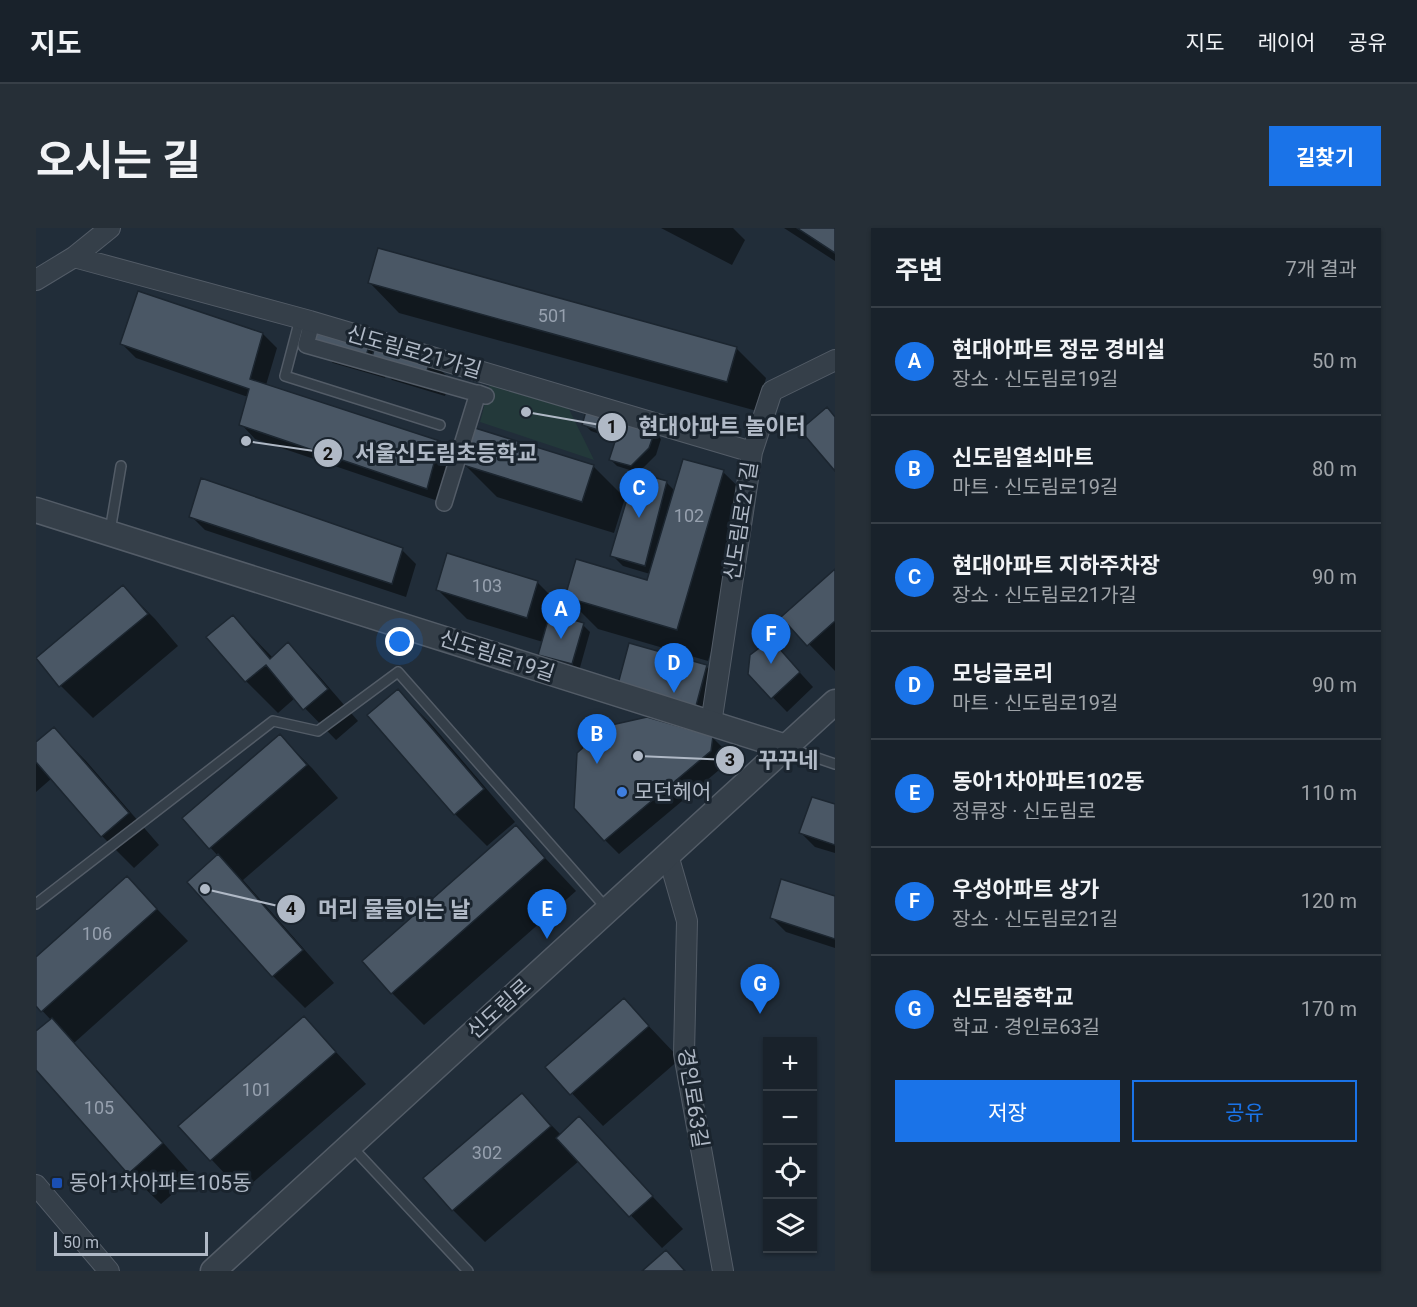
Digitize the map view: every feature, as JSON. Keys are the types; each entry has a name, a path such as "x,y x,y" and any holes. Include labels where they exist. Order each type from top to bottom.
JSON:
{"street":[{"path":"36,280 74,257 110,228"},
{"name":"신도림로21가길","path":"74,257 306,320 752,452"},
{"path":"306,320 306,345 453,386 464,390 475,393 486,396 478,393 475,404 464,437 444,503"},
{"name":"신도림로21길","path":"711,724 752,452 772,391 835,360"},
{"name":"신도림로19길","path":"36,510 786,747"},
{"name":"신도림로","path":"213,1271 835,702"},
{"name":"경인로63길","path":"668,855 687,921 684,1054 723,1271"},
{"path":"36,1185 109,1271"}],"lane":[{"path":"306,320 285,376 441,425"},
{"path":"110,534 121,466"},
{"path":"36,904 273,721 318,731 398,672 608,910"},
{"path":"786,747 835,764"},
{"path":"351,1145 468,1271"}],"green space":[{"path":"491,380 566,403 594,460 480,422"}],"building":[{"path":"797,228 835,228 835,253"},
{"path":"378,248 737,347 727,382 368,283"},
{"path":"138,291 263,333 250,379 440,441 427,489 239,425 249,389 120,344"},
{"path":"317,324 371,340 365,359 311,343"},
{"path":"376,342 431,358 425,377 371,361"},
{"path":"588,404 622,414 614,435 582,425"},
{"path":"827,407 835,417 835,471 800,430"},
{"path":"622,420 655,431 649,448 631,466 609,460"},
{"path":"475,428 594,465 582,502 463,465"},
{"path":"683,459 724,470 677,630 565,597 576,559 647,580"},
{"path":"635,472 667,481 645,566 610,556"},
{"path":"201,478 403,548 392,584 189,517"},
{"path":"447,553 538,581 527,618 436,590"},
{"path":"835,569 835,621 807,646 781,617"},
{"path":"123,585 148,614 59,687 36,658"},
{"path":"550,613 584,623 572,664 538,655"},
{"path":"233,615 270,659 288,642 328,689 303,710 266,665 245,682 206,637"},
{"path":"771,639 800,672 771,699 748,674 750,655"},
{"path":"629,643 707,665 696,706 618,684"},
{"path":"398,689 484,789 454,815 367,715"},
{"path":"647,717 713,736 711,751 604,841 574,808 577,753 607,726"},
{"path":"54,727 129,813 101,837 36,762 36,742"},
{"path":"280,734 307,765 209,849 182,818"},
{"path":"812,797 835,804 835,845 799,833"},
{"path":"516,825 545,858 391,994 362,961"},
{"path":"218,854 303,950 272,977 187,882"},
{"path":"127,876 157,909 41,1012 36,1006 36,957"},
{"path":"781,879 835,896 835,939 770,918"},
{"path":"624,998 649,1026 570,1095 545,1067"},
{"path":"304,1016 336,1052 210,1161 178,1126"},
{"path":"52,1018 163,1143 128,1174 36,1070 36,1031"},
{"path":"522,1093 551,1126 452,1211 423,1178"},
{"path":"579,1116 653,1196 629,1217 556,1138"},
{"path":"666,1250 685,1271 642,1271"}],"place":[{"name":"현대아파트 놀이터","path":"526,412"},
{"name":"서울신도림초등학교","path":"246,441"},
{"name":"현대아파트 지하주차장","path":"639,518"},
{"name":"현대아파트 정문 경비실","path":"561,639"},
{"name":"우성아파트 상가","path":"771,664"},
{"name":"모닝글로리","path":"674,693"},
{"name":"꾸꾸네","path":"638,756"},
{"name":"신도림열쇠마트","path":"597,764"},
{"name":"모던헤어","path":"622,792"},
{"name":"머리 물들이는 날","path":"205,889"},
{"name":"동아1차아파트102동","path":"547,939"},
{"name":"신도림중학교","path":"760,1014"},
{"name":"동아1차아파트105동","path":"57,1183"}]}
